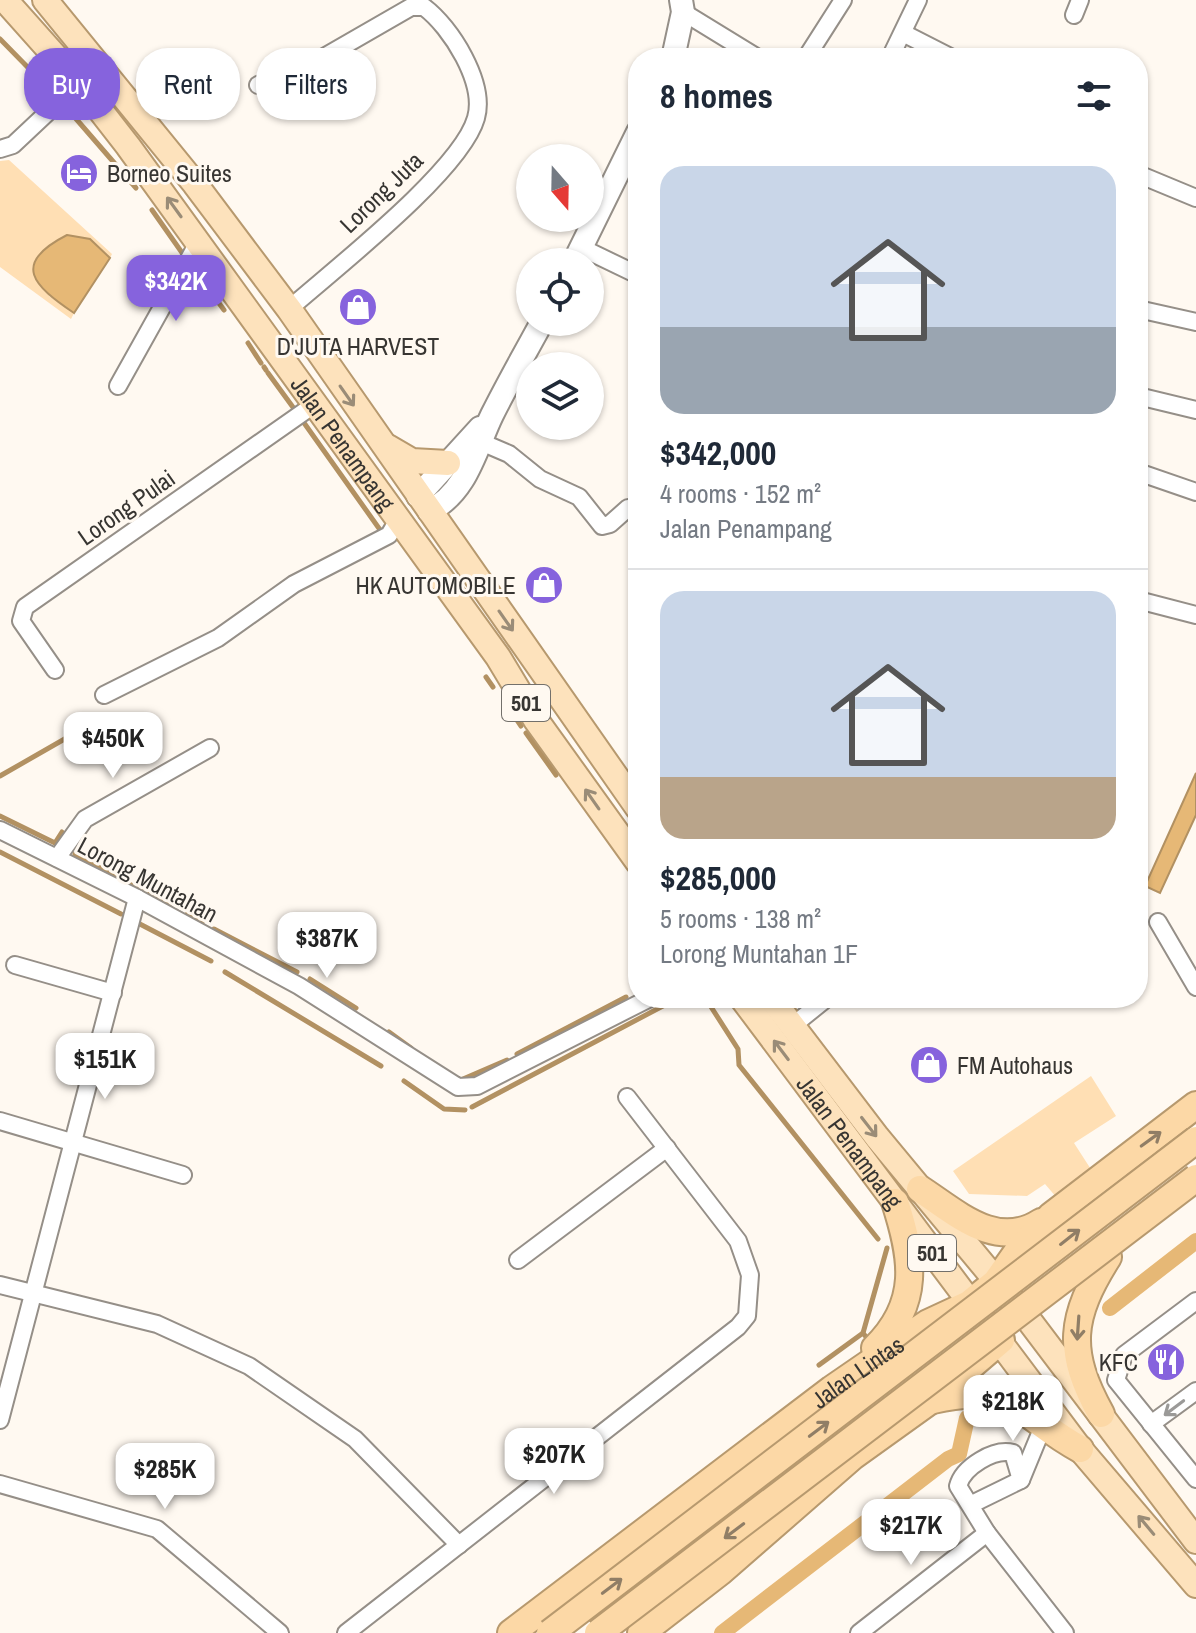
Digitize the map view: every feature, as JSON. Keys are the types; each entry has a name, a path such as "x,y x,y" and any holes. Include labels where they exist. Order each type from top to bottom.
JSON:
{"highway":[{"name":"Jalan Lintas","path":"511,1633 832,1389 928,1323 969,1304 996,1282 1020,1248 1051,1216 1196,1105"},
{"name":"Jalan Lintas","path":"550,1633 1196,1140"},
{"name":"Jalan Lintas","path":"598,1633 1196,1178"},
{"path":"920,1189 981,1229 1006,1234 1029,1230 1051,1216"},
{"path":"641,1633 720,1572 853,1456 931,1400 1099,1264 1196,1194"},
{"path":"832,1389 893,1330 902,1315 909,1281 908,1244 895,1202"},
{"path":"1051,1216 1037,1241 1035,1255 1041,1266 1058,1277 1071,1278 1099,1264"},
{"path":"1099,1264 1080,1310 1077,1341 1081,1378 1101,1414"},
{"path":"889,1351 928,1352 940,1359 945,1368 945,1381 931,1400"},
{"path":"931,1400 979,1393 1014,1402 1054,1435 1080,1449"}],"main road":[{"name":"Jalan Penampang","path":"5,0 48,48"},
{"name":"Jalan Penampang","path":"45,0 195,184 289,309 379,442 416,509 628,795"},
{"path":"675,48 682,6"},
{"name":"Jalan Penampang","path":"107,120 199,241 383,498 416,509"},
{"path":"581,248 628,152"},
{"path":"416,509 460,483 535,336"},
{"path":"416,509 448,463 492,416"},
{"path":"379,442 412,461 448,463"},
{"name":"Jalan Penampang","path":"416,509 429,564 498,657 536,720 628,848"},
{"name":"Jalan Penampang","path":"750,1008 1080,1449 1196,1585"},
{"name":"Jalan Penampang","path":"778,1008 920,1189 1028,1319 1196,1541"}],"street":[{"path":"812,48 843,0"},
{"path":"895,48 918,0"},
{"path":"682,6 743,48"},
{"name":"Lorong Juta","path":"289,309 423,191 465,139 475,122 479,105 468,66 458,47 446,26 424,7 411,7 340,48"},
{"path":"903,33 932,48"},
{"path":"0,149 13,145 40,120"},
{"path":"1148,178 1196,198"},
{"path":"118,386 199,241"},
{"path":"604,264 628,272"},
{"path":"1148,311 1196,322"},
{"path":"1148,398 1196,410"},
{"name":"Lorong Pulai","path":"55,670 21,621 25,607 315,404"},
{"path":"481,442 509,454 540,479 579,497 602,526 610,524 628,508"},
{"path":"1148,475 1196,492"},
{"path":"104,695 218,638 324,566 389,535 416,509"},
{"path":"1148,603 1196,615"},
{"path":"57,858 85,819 210,748"},
{"name":"Lorong Muntahan","path":"0,830 137,898 299,986 458,1087 477,1086 630,1008"},
{"path":"0,1420 137,898"},
{"path":"1158,922 1196,987"},
{"path":"15,965 113,993"},
{"path":"791,1027 815,1008"},
{"path":"346,1633 738,1327 747,1316 750,1275 743,1250 627,1097"},
{"path":"0,1121 183,1175"},
{"path":"518,1260 667,1148"},
{"path":"0,1285 157,1324 249,1366 355,1439 459,1545"},
{"path":"1196,1301 1124,1355 1116,1380 1196,1479"},
{"path":"1151,1424 1196,1391"},
{"path":"972,1504 1021,1480 1044,1424"},
{"path":"1021,1480 1013,1453 996,1452 978,1463 957,1483 987,1533 1065,1633"},
{"path":"0,1484 157,1529 280,1633"},
{"path":"859,1633 987,1533"}],"shaded area":[{"path":"9,160 112,254 110,258 90,239 49,296 74,313 71,319 0,267 0,161"},
{"path":"67,235 90,239 110,258 74,313 48,294 34,275 38,256"},
{"path":"1196,773 1196,815 1160,893 1148,887 1148,879"},
{"path":"1091,1076 1116,1116 1074,1143 1094,1174 1057,1198 1045,1184 1027,1196 969,1194 953,1171"}],"waterway":[{"path":"0,39 24,63"},
{"path":"77,120 136,188"},
{"path":"152,210 185,257"},
{"path":"191,265 224,310"},
{"path":"248,343 261,363"},
{"path":"268,373 295,410"},
{"path":"302,420 383,534"},
{"path":"486,677 493,687"},
{"path":"517,720 521,726"},
{"path":"0,776 89,725"},
{"path":"526,733 556,775"},
{"path":"0,816 55,843 62,832"},
{"path":"0,852 121,914"},
{"path":"75,854 169,906"},
{"path":"187,914 202,923"},
{"path":"136,922 211,961"},
{"path":"214,929 297,972"},
{"path":"225,972 381,1066"},
{"path":"310,979 356,1008"},
{"path":"517,1054 626,997"},
{"path":"472,1107 659,1008"},
{"path":"712,1008 738,1049 739,1065 878,1239"},
{"path":"389,1032 411,1048"},
{"path":"463,1079 507,1060"},
{"path":"404,1081 444,1109 465,1110"},
{"path":"1110,1308 1196,1241"},
{"path":"870,1342 863,1333 887,1248"},
{"path":"819,1365 863,1333"},
{"path":"722,1633 948,1459 959,1454 967,1418"}],"place":[{"name":"Borneo Suites","path":"79,173"},
{"name":"D'JUTA HARVEST","path":"358,307"},
{"name":"HK AUTOMOBILE","path":"544,585"},
{"name":"FM Autohaus","path":"929,1065"},
{"name":"KFC","path":"1166,1362"}]}
